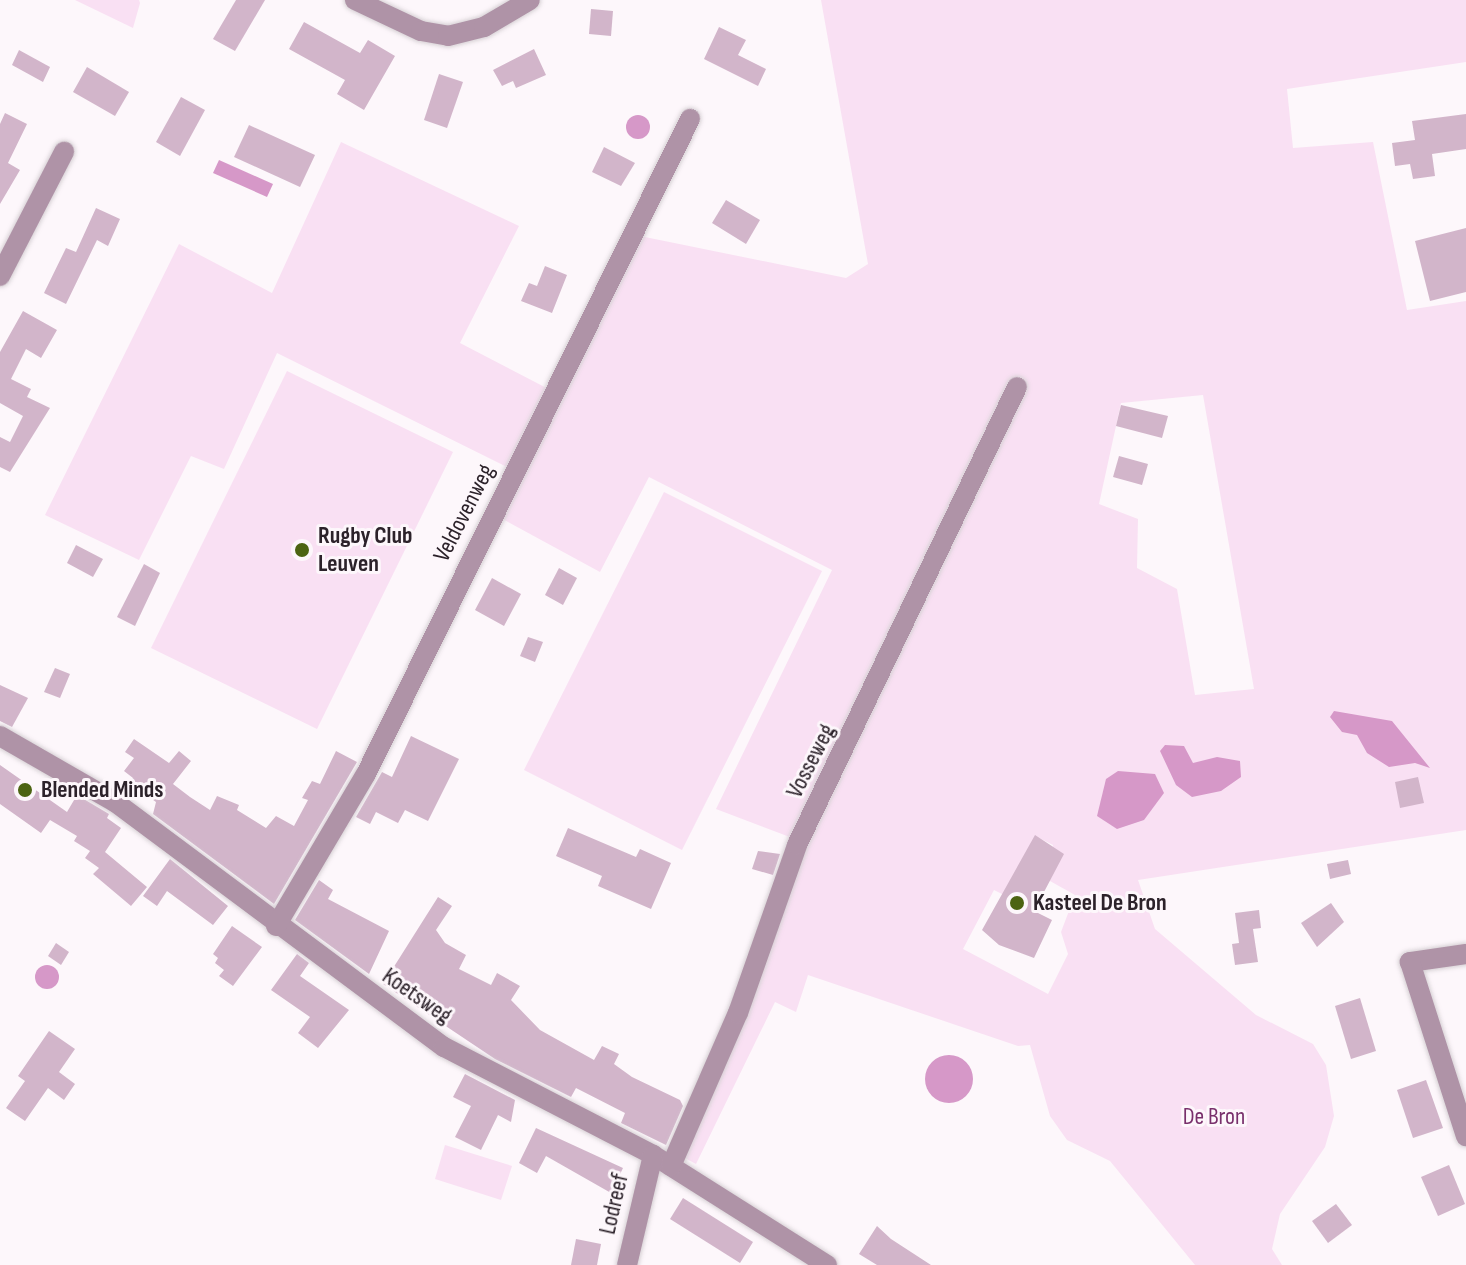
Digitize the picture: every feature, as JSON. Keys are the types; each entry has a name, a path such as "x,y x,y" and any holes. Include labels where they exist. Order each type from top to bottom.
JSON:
{"street":[{"path":"355,0 421,31 448,36 484,27 530,0"},
{"name":"Veldovenweg","path":"276,926 366,774 690,119"},
{"path":"0,276 64,152"},
{"name":"Vosseweg","path":"671,1166 738,1013 797,845 1017,387"},
{"name":"Koetsweg","path":"0,736 115,802 276,926 483,1071 653,1155 827,1265"},
{"path":"1466,954 1410,962 1466,1136"},
{"name":"Lodreef","path":"627,1265 653,1155"}],"green space":[{"path":"75,0 139,0 140,3 133,28"},
{"name":"De Bron","path":"821,0 1466,0 1466,62 1287,89 1293,148 1373,142 1407,310 1466,301 1466,830 1138,880 1155,929 1256,1015 1313,1044 1326,1065 1334,1116 1325,1147 1280,1214 1272,1249 1282,1265 1195,1265 1110,1161 1067,1140 1050,1116 1030,1045 1018,1046 808,975 796,1012 775,1002 696,1164 683,1157 803,842 716,809 832,570 649,477 600,572 497,516 507,467 277,353 224,469 191,456 139,560 45,515 179,244 272,293 341,142 519,226 460,343 560,395 640,236 846,278 868,264","holes":["1203,395 1254,689 1195,695 1177,589 1137,568 1138,519 1099,504 1121,403","1035,836 1053,845 1050,881 1075,895 1061,932 1068,954 1048,994 963,949 994,890 1004,895"]},
{"name":"Rugby Club Leuven","path":"287,371 453,452 317,729 151,648"},
{"path":"664,492 822,571 682,850 524,770"},
{"path":"445,1145 512,1166 501,1200 435,1179"}],"shaded area":[{"path":"638,115 649,122 650,127 643,138 638,139 627,132 626,127 633,116"},
{"path":"219,160 273,184 267,197 213,173"},
{"path":"1334,711 1392,721 1430,768 1415,763 1389,767 1367,753 1357,735 1342,732 1330,717"},
{"path":"1165,745 1184,746 1193,763 1217,757 1240,761 1241,777 1221,791 1192,797 1176,785 1160,751"},
{"path":"1118,771 1155,774 1164,793 1144,820 1117,829 1097,816 1106,779"},
{"path":"47,965 56,968 59,977 56,986 47,989 38,986 35,977 38,968"},
{"path":"949,1055 966,1062 973,1079 966,1096 949,1103 932,1096 925,1079 932,1062"}],"building":[{"path":"236,0 265,0 235,51 213,39"},
{"path":"591,9 613,11 611,36 589,34"},
{"path":"304,22 360,53 368,40 395,56 364,110 337,94 345,80 289,49"},
{"path":"719,27 746,40 738,55 766,69 758,86 704,59"},
{"path":"534,49 546,75 516,88 513,81 502,86 493,70"},
{"path":"19,50 50,67 43,82 12,65"},
{"path":"87,67 129,92 115,116 73,92"},
{"path":"439,74 463,82 447,128 424,120"},
{"path":"181,97 205,110 180,156 156,142"},
{"path":"5,113 27,124 8,163 20,170 0,204 0,124"},
{"path":"1466,114 1466,149 1432,154 1435,176 1413,179 1410,164 1395,166 1392,143 1415,140 1412,121"},
{"path":"249,125 315,155 300,187 234,157"},
{"path":"604,147 635,163 621,186 592,172"},
{"path":"726,200 760,220 746,244 712,223"},
{"path":"96,208 120,219 108,246 97,240 66,304 44,293 66,248 76,252"},
{"path":"1466,228 1466,292 1430,301 1415,241"},
{"path":"545,266 567,275 552,313 521,301 529,283 537,286"},
{"path":"23,311 57,330 41,358 26,349 11,379 31,389 27,397 50,408 10,472 0,467 0,437 10,442 23,416 0,403 0,352"},
{"path":"1121,405 1168,416 1162,438 1116,426"},
{"path":"1119,456 1148,464 1142,485 1113,477"},
{"path":"76,545 103,559 93,577 67,563"},
{"path":"144,564 160,573 135,626 117,617"},
{"path":"559,568 577,578 563,605 545,595"},
{"path":"492,578 521,594 504,626 475,610"},
{"path":"528,637 543,642 535,662 520,656"},
{"path":"55,668 70,674 60,698 44,692"},
{"path":"0,685 28,698 12,727 0,721"},
{"path":"411,736 459,759 428,821 405,810 398,823 376,812 370,824 356,817 382,772 392,777"},
{"path":"134,739 169,763 179,751 191,761 173,784 190,797 210,810 217,796 239,805 237,810 266,828 276,816 294,826 308,800 302,798 312,781 320,784 336,751 357,762 274,904 153,814 156,802 129,783 133,778 124,771 134,758 125,752"},
{"path":"0,765 67,812 77,795 109,814 107,818 121,828 105,852 147,887 131,906 93,874 99,868 85,858 90,851 74,841 77,836 50,820 41,833 0,804"},
{"path":"1418,777 1424,803 1400,808 1395,782"},
{"path":"568,828 636,857 640,849 671,863 651,909 598,886 602,876 556,856"},
{"name":"Kasteel De Bron","path":"1035,835 1064,854 1034,911 1052,920 1034,958 999,945 982,930"},
{"path":"758,851 780,854 773,875 752,869"},
{"path":"170,859 228,906 213,925 167,891 157,906 143,896"},
{"path":"1348,860 1351,874 1330,879 1327,864"},
{"path":"319,880 333,890 328,899 389,931 369,974 295,920"},
{"path":"438,897 452,906 436,930 445,943 466,955 459,969 491,985 497,973 520,986 511,1000 540,1030 594,1060 602,1046 619,1054 614,1064 632,1077 680,1100 683,1106 666,1145 621,1123 625,1113 576,1088 571,1097 495,1059 383,984"},
{"path":"1331,903 1344,922 1317,947 1301,923"},
{"path":"1259,910 1261,928 1253,929 1258,962 1235,965 1232,944 1239,943 1235,913"},
{"path":"232,926 262,947 233,986 219,976 224,970 215,963 218,958 213,954"},
{"path":"56,943 69,952 61,965 48,956"},
{"path":"297,954 309,963 300,976 349,1010 318,1048 298,1033 310,1017 271,990"},
{"path":"1360,998 1376,1051 1351,1059 1335,1006"},
{"path":"49,1031 75,1049 59,1072 75,1084 64,1100 48,1088 25,1121 6,1108 25,1081 18,1076"},
{"path":"465,1074 515,1100 511,1122 498,1115 481,1150 455,1137 471,1106 453,1097"},
{"path":"1426,1080 1443,1128 1413,1138 1397,1090"},
{"path":"536,1128 623,1168 611,1193 546,1156 537,1173 519,1163"},
{"path":"1449,1165 1465,1204 1438,1216 1421,1177"},
{"path":"683,1198 753,1242 740,1263 670,1219"},
{"path":"1336,1204 1352,1225 1328,1243 1312,1221"},
{"path":"877,1226 931,1265 877,1265 859,1254"},
{"path":"576,1239 601,1244 597,1265 571,1265"}],"place":[{"name":"Rugby Club Leuven","path":"302,550"},
{"name":"Blended Minds","path":"25,790"},
{"name":"Kasteel De Bron","path":"1017,903"}]}
